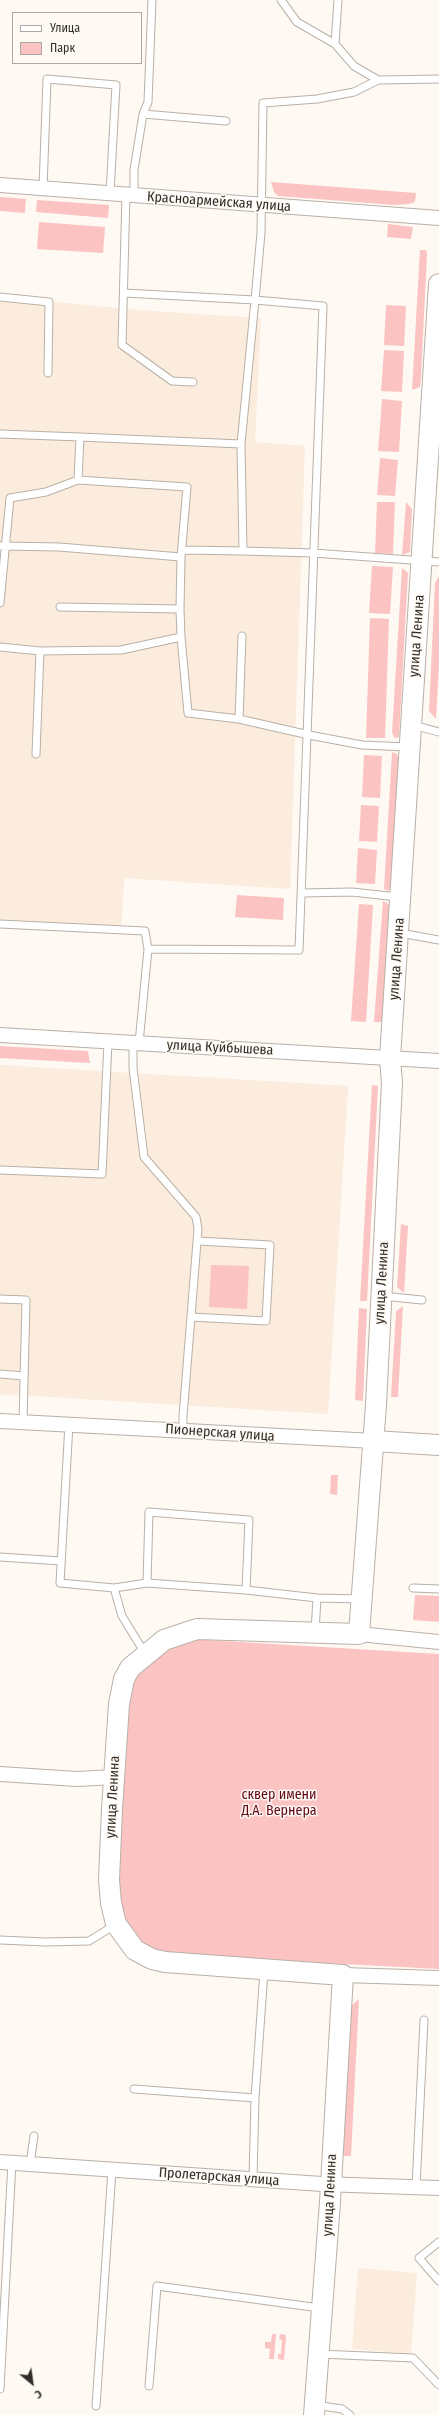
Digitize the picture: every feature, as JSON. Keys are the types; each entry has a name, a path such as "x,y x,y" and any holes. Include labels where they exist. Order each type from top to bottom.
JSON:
{"street":[{"name":"Красноармейская улица","path":"0,185 439,218"},
{"name":"улица Ленина","path":"359,1634 374,1441 392,1083 390,1058 411,724 430,562 439,284"},
{"name":"улица Куйбышева","path":"0,1035 439,1061"},
{"name":"Пионерская улица","path":"0,1421 439,1445"},
{"name":"улица Ленина","path":"439,1642 359,1634 197,1629 164,1640 130,1668 124,1679 119,1704 109,1880 116,1924 135,1950 152,1959 165,1962 343,1975 439,1978"},
{"path":"0,1774 78,1779 114,1777"},
{"name":"улица Ленина","path":"315,2410 331,2183 343,1975"},
{"name":"Пролетарская улица","path":"6,2162 253,2180 439,2188"}],"lane":[{"path":"152,0 148,102 142,114 130,195 122,345 172,381 193,382"},
{"path":"281,0 297,22 335,44 354,66 378,80"},
{"path":"335,44 338,0"},
{"path":"43,188 47,79 116,85 110,193"},
{"path":"243,552 241,444 261,233 260,205 263,103 317,99 354,92 378,80 439,79"},
{"path":"142,114 226,121"},
{"path":"124,293 255,300 323,306 321,394 313,552 303,893 299,950 148,949"},
{"path":"0,297 49,302 48,373"},
{"path":"0,434 241,444"},
{"path":"78,480 80,437"},
{"path":"0,603 3,545 10,498 46,492 78,480 187,487 181,553 180,609 188,713 239,718 308,736 362,745 410,748"},
{"path":"3,545 181,553 313,552 430,562"},
{"path":"60,607 180,609"},
{"path":"239,718 242,636"},
{"path":"0,647 40,651 121,650 181,637"},
{"path":"36,754 40,651"},
{"path":"411,724 439,732"},
{"path":"303,893 352,892 401,897"},
{"path":"0,924 145,931 148,949 132,1068 144,1157 196,1217 198,1241 182,1416 183,1431"},
{"path":"398,932 439,940"},
{"path":"0,1170 102,1174 108,1042"},
{"path":"191,1317 266,1321 270,1245 198,1241"},
{"path":"381,1296 422,1300"},
{"path":"0,1299 26,1300 23,1422"},
{"path":"0,1374 24,1376"},
{"path":"69,1424 60,1583 114,1588 147,1583 246,1590 317,1598 362,1599"},
{"path":"147,1583 149,1512 249,1520 246,1590"},
{"path":"0,1557 61,1561"},
{"path":"114,1588 122,1616 146,1655"},
{"path":"413,1588 439,1589"},
{"path":"315,1632 317,1598"},
{"path":"0,1940 46,1942 89,1941 116,1924"},
{"path":"253,2180 255,2098 264,1969"},
{"path":"416,2187 424,2020"},
{"path":"134,2089 255,2098"},
{"path":"30,2164 34,2136"},
{"path":"0,2389 6,2162"},
{"path":"96,2406 112,2170"},
{"path":"439,2242 419,2258 439,2282"},
{"path":"149,2386 157,2286 322,2308"},
{"path":"319,2354 413,2358 439,2385"},
{"path":"315,2410 342,2410 350,2415"}],"shaded area":[{"path":"0,296 136,310 261,318 255,442 305,446 290,889 124,878 121,934 0,928"},
{"path":"0,1065 348,1086 328,1414 0,1394"},
{"path":"358,2268 417,2273 411,2354 352,2349"}],"green space":[{"path":"271,182 416,193 415,202 394,205 278,196 274,192"},
{"path":"0,197 26,199 25,213 0,211"},
{"path":"37,200 109,205 108,218 36,212"},
{"path":"39,222 105,227 103,253 37,249"},
{"path":"388,224 413,227 411,239 387,237"},
{"path":"420,250 426,250 427,254 421,376 420,387 412,390"},
{"path":"386,305 406,306 404,346 384,345"},
{"path":"384,350 404,351 402,392 381,391"},
{"path":"382,399 402,401 399,452 378,451"},
{"path":"380,458 398,460 395,496 377,495"},
{"path":"377,502 395,502 393,554 375,553"},
{"path":"406,502 412,509 410,552 402,555"},
{"path":"372,566 393,567 390,614 369,613"},
{"path":"402,568 408,573 399,737 395,738 392,733"},
{"path":"439,576 439,665 436,719 429,711 435,583"},
{"path":"370,618 389,619 385,738 366,738"},
{"path":"392,752 397,754 399,759 392,886 388,891 384,889"},
{"path":"364,755 382,756 380,798 362,797"},
{"path":"361,805 379,806 377,842 359,841"},
{"path":"358,848 377,850 375,884 356,883"},
{"path":"237,895 284,898 283,920 235,917"},
{"path":"383,901 392,906 384,1022 374,1022"},
{"path":"359,904 373,905 366,1022 351,1021"},
{"path":"0,1046 88,1051 90,1063 0,1058"},
{"path":"372,1085 378,1086 367,1301 360,1301"},
{"path":"401,1224 408,1226 404,1293 397,1287"},
{"path":"211,1265 249,1266 247,1309 209,1307"},
{"path":"403,1306 398,1397 391,1397 396,1311"},
{"path":"359,1308 367,1309 363,1401 355,1400"},
{"path":"331,1475 338,1475 337,1495 330,1494"},
{"path":"415,1595 439,1596 439,1622 413,1620"},
{"name":"сквер имени Д.А. Вернера","path":"190,1639 439,1654 439,1969 168,1955 140,1942 124,1923 117,1901 123,1767 131,1688 141,1669 161,1650"},
{"path":"359,1999 351,2156 344,2156 341,2152 349,2008"},
{"path":"272,2334 276,2334 274,2359 269,2359 270,2349 265,2348 265,2342 271,2342"},
{"path":"280,2334 286,2335 284,2360 278,2359 278,2354 281,2354 282,2340 279,2339"}]}
